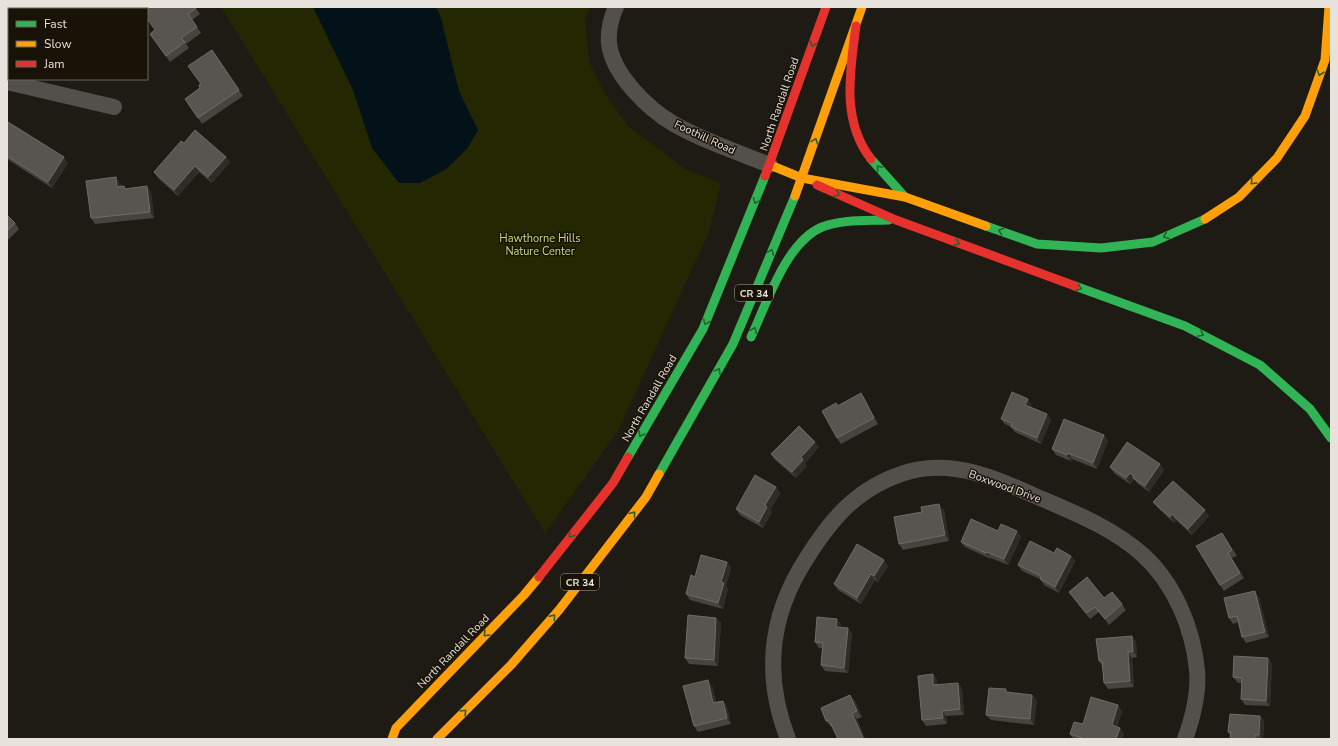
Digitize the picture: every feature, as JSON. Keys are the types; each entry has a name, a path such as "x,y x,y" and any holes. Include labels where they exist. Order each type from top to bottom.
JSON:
{"main road":[{"name":"North Randall Road","path":"392,739 396,728 524,595 613,483 703,328 770,165 826,7"},
{"name":"CR 34","path":"437,739 511,665 559,610 646,497 733,344 802,178 862,7"},
{"path":"802,178 905,197 1037,244 1100,248 1153,242 1202,221 1239,197 1277,158 1305,116 1325,60 1329,7"},
{"path":"856,26 849,88 853,123 864,150 905,197"},
{"name":"Foothill Road","path":"770,165 802,178"},
{"path":"802,178 896,220 1185,326 1260,365 1310,408 1331,438"},
{"path":"747,345 789,256 800,242 822,227 846,221 896,220"},
{"path":"698,405 726,377"}],"street":[{"name":"Foothill Road","path":"616,7 610,28 611,51 615,63 626,80 645,103 674,124 770,165"},
{"path":"7,82 114,107"},
{"name":"Boxwood Drive","path":"788,739 782,725 772,678 775,633 780,611 788,592 814,546 832,522 856,498 872,486 889,479 913,470 932,468 957,469 979,474 1015,487 1100,525 1143,554 1171,589 1181,609 1191,636 1197,670 1196,690 1192,720 1185,739"}],"green space":[{"name":"Hawthorne Hills Nature Center","path":"221,7 591,7 585,18 589,62 607,97 630,128 685,169 721,183 709,232 618,431 545,533"}],"shaded area":[{"path":"313,7 436,7 441,18 459,91 478,130 467,149 445,170 420,183 399,183 372,148 353,90"}],"building":[{"path":"44,7 48,8 29,8"},
{"path":"195,7 196,8 188,14 197,27 181,38 185,42 166,56 150,34 155,30 148,20 148,8 140,8"},
{"path":"212,50 239,90 198,118 185,99 200,88 199,85 201,84 188,66"},
{"path":"8,122 64,157 48,182 7,156"},
{"path":"195,130 226,157 208,177 195,166 174,190 154,172 181,141 184,143"},
{"path":"116,177 117,187 124,186 125,189 147,186 150,212 91,218 86,181"},
{"path":"7,215 15,223 7,231"},
{"path":"1012,392 1028,399 1025,405 1047,414 1037,438 1011,427 1012,423 1001,419"},
{"path":"861,393 874,418 837,438 822,411 836,403 838,406"},
{"path":"1064,419 1104,435 1093,463 1068,453 1067,455 1052,449"},
{"path":"799,426 815,442 801,457 803,460 792,472 771,454"},
{"path":"1127,442 1160,464 1145,486 1133,478 1134,476 1130,473 1126,478 1110,467"},
{"path":"755,475 776,487 765,505 767,507 759,522 736,509"},
{"path":"1173,481 1205,510 1188,529 1172,514 1170,517 1153,502"},
{"path":"939,504 945,535 899,544 894,517 922,512 921,507"},
{"path":"971,519 998,531 1001,524 1017,531 1004,559 961,542"},
{"path":"1222,533 1232,550 1228,553 1240,573 1220,585 1196,546"},
{"path":"1030,541 1054,553 1057,548 1071,556 1055,587 1040,579 1041,576 1018,565"},
{"path":"857,544 884,560 874,576 871,574 857,598 834,584"},
{"path":"701,555 727,562 721,582 724,583 718,603 686,594 691,575 695,577"},
{"path":"1087,577 1104,598 1112,592 1122,604 1105,619 1095,607 1086,613 1069,592"},
{"path":"1255,591 1265,632 1242,637 1237,616 1229,618 1224,598"},
{"path":"688,615 716,618 714,660 685,658"},
{"path":"817,617 837,619 836,627 848,628 844,668 821,665 823,643 815,642"},
{"path":"1132,636 1133,651 1128,652 1130,681 1104,683 1102,661 1099,661 1096,639"},
{"path":"1234,656 1268,658 1266,701 1241,699 1242,678 1233,677"},
{"path":"933,674 933,685 958,683 960,709 942,711 943,718 922,720 918,676"},
{"path":"708,680 713,703 723,701 727,718 694,726 683,686"},
{"path":"989,688 1006,689 1006,692 1032,695 1030,719 986,715"},
{"path":"850,695 857,711 852,713 863,738 838,739 829,720 826,721 821,708"},
{"path":"1091,697 1118,705 1112,725 1120,728 1116,739 1085,739 1070,734 1074,722 1083,724"},
{"path":"1230,714 1260,716 1259,735 1255,735 1255,739 1230,739 1231,732 1228,732"}],"traffic: fast":[{"path":"871,159 905,197"},
{"path":"628,457 703,329 765,176"},
{"path":"659,474 733,344 795,196"},
{"path":"986,226 1037,244 1101,248 1153,242 1205,219"},
{"path":"751,337 771,291 788,259 809,235 830,224 855,221 889,220"},
{"path":"1075,286 1185,326 1260,365 1310,409 1331,438"}],"traffic: slow":[{"path":"795,196 862,7"},
{"path":"1205,219 1239,197 1277,158 1305,116 1325,60 1329,7"},
{"path":"770,165 802,178"},
{"path":"802,178 905,197 986,226"},
{"path":"437,739 511,665 559,610 646,497 659,474"},
{"path":"392,739 396,728 524,595 539,577"}],"traffic: jam":[{"path":"765,176 826,7"},
{"path":"856,26 850,78 851,112 855,129 861,144 871,159"},
{"path":"817,185 896,220 1075,286"},
{"path":"539,577 613,483 628,457"}]}
